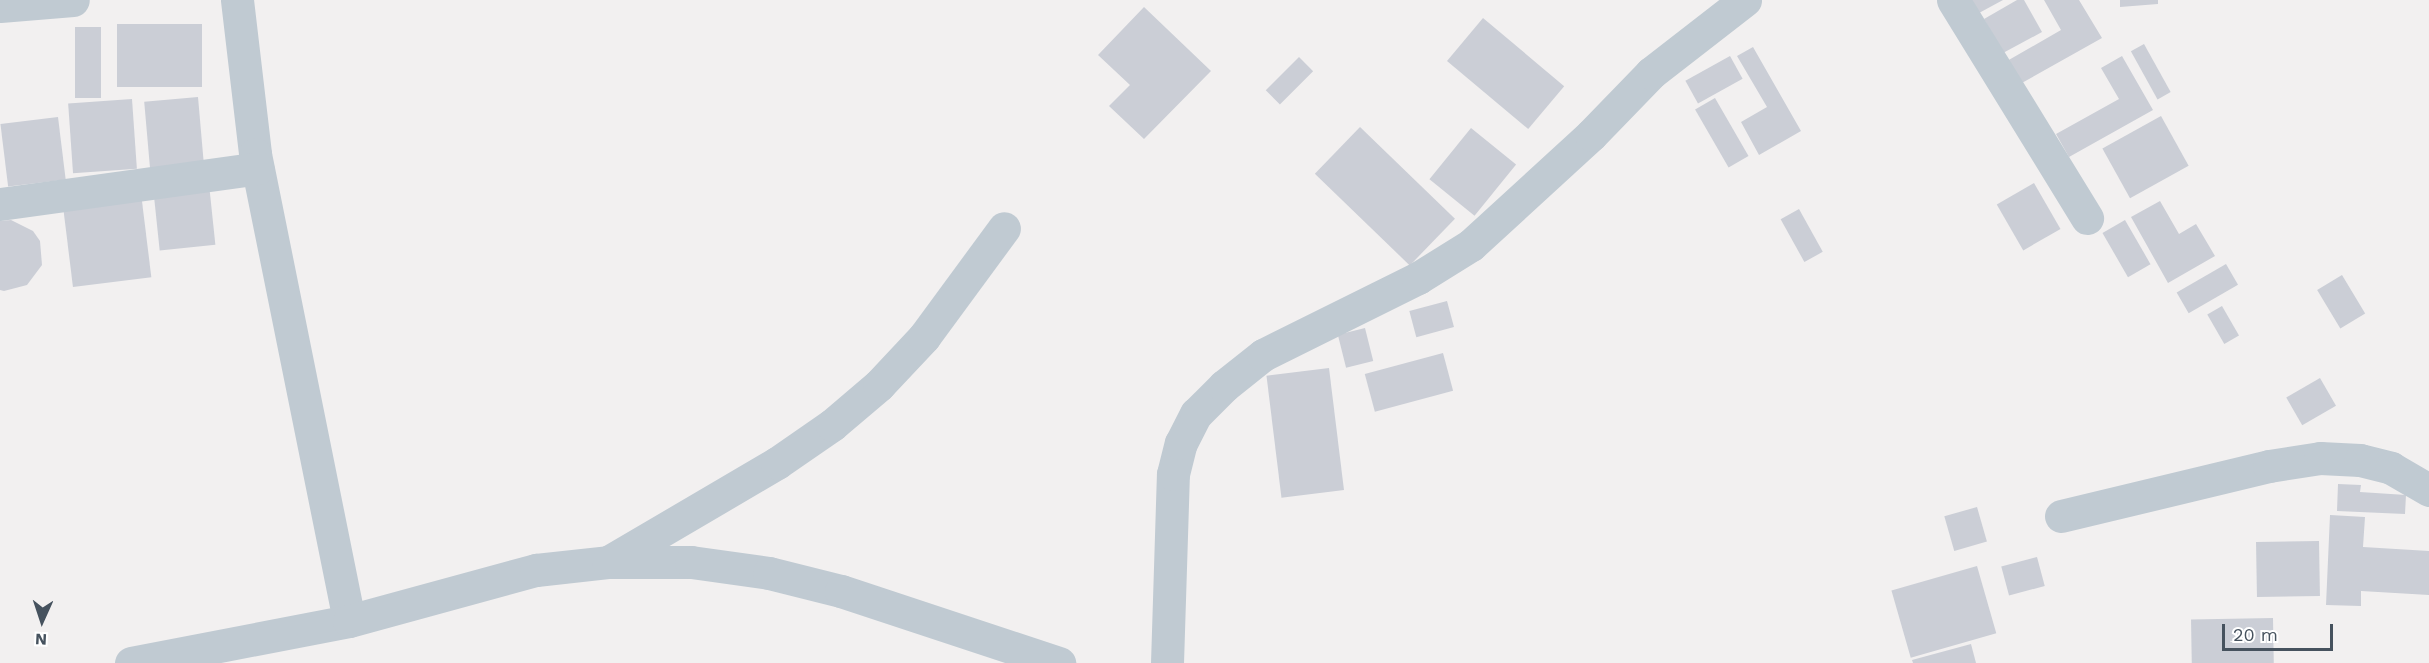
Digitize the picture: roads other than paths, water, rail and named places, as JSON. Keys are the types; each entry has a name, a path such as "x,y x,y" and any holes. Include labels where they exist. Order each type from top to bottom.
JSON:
{"street":[{"path":"0,6 73,0"},
{"path":"237,0 258,168 349,621"},
{"path":"1167,663 1173,474 1180,443 1196,414 1224,386 1263,355 1418,278 1471,245 1591,135 1651,73 1744,0"},
{"path":"1953,0 2087,218"},
{"path":"0,204 258,168"},
{"path":"608,562 777,463 832,425 879,385 924,337 1004,228"},
{"path":"2061,516 2269,466 2320,458 2360,460 2391,468 2429,490"},
{"path":"131,663 349,621 536,570 608,562 691,562 769,573 842,591 1059,663"}]}
